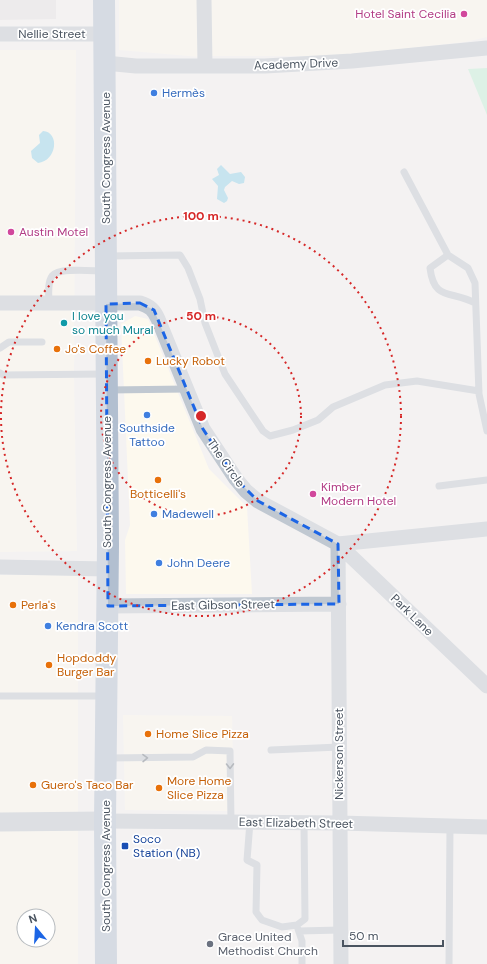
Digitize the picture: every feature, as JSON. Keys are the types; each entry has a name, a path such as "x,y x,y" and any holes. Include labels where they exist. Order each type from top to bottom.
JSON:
{"main road":[{"name":"South Congress Avenue","path":"104,0 108,569 105,821 106,964"}],"street":[{"path":"204,0 205,65"},
{"name":"Nellie Street","path":"0,34 104,34"},
{"name":"Academy Drive","path":"105,64 136,66 265,66 352,62 487,48"},
{"name":"The Circle","path":"0,303 140,303 154,310 203,429 236,480 258,501 338,544"},
{"path":"338,544 487,529"},
{"name":"Nickerson Street","path":"338,544 341,964"},
{"name":"Park Lane","path":"338,544 487,686"},
{"path":"0,567 108,569"},
{"name":"East Gibson Street","path":"108,606 339,604"},
{"path":"0,822 105,821"},
{"name":"East Elizabeth Street","path":"105,821 339,823 487,827"}],"lane":[{"path":"404,172 448,255 468,268 475,283 479,391 487,431"},
{"path":"49,303 49,284 52,276 59,270 180,255 188,268 200,299 205,323 226,374 263,431 270,436 293,430 318,420 333,407 385,385 417,381 479,391"},
{"path":"448,255 430,268 432,281 442,293 467,299 475,303"},
{"path":"0,348 8,342 42,342"},
{"path":"0,373 3,375 186,389"},
{"path":"439,486 487,480"},
{"path":"0,696 106,696"},
{"path":"271,750 339,747"},
{"path":"106,758 192,758 206,750 230,751 231,822"},
{"path":"250,822 247,860 257,865 256,912 262,920 282,927 340,930"},
{"path":"298,928 305,918 304,823"},
{"path":"449,964 450,826"},
{"path":"298,928 302,941 302,964"}],"highlighted area":[{"path":"140,303 154,310 203,429 236,479 258,501 338,544 339,604 108,606 106,304"}],"shaded area":[{"path":"0,0 56,0 56,19 0,20"},
{"path":"119,0 200,0 201,57 119,50"},
{"path":"211,0 487,0 487,37 465,42 336,56 212,56"},
{"path":"0,50 76,50 74,376 77,551 0,552"},
{"path":"135,316 148,319 209,469 247,507 252,594 126,594 125,540 130,525 121,324"},
{"path":"78,574 78,964 0,964 0,575"},
{"path":"123,715 232,716 234,811 125,810"}],"green space":[{"path":"487,68 487,115 468,69"}],"water":[{"path":"43,131 52,136 54,147 49,157 38,163 32,158 31,151 40,143 39,135"},
{"path":"221,165 230,174 241,172 245,177 244,183 239,184 232,181 225,187 224,190 228,198 224,203 217,199 218,186 212,179 219,175 217,169"}],"place":[{"name":"Hotel Saint Cecilia","path":"464,14"},
{"name":"Hermès","path":"154,93"},
{"name":"Austin Motel","path":"11,232"},
{"name":"I love you so much Mural","path":"64,323"},
{"name":"Jo's Coffee","path":"57,349"},
{"name":"Lucky Robot","path":"148,361"},
{"name":"Southside Tattoo","path":"147,415"},
{"name":"Botticelli's","path":"158,480"},
{"name":"Kimber Modern Hotel","path":"313,494"},
{"name":"Madewell","path":"154,514"},
{"name":"John Deere","path":"159,563"},
{"name":"Perla's","path":"13,605"},
{"name":"Kendra Scott","path":"48,626"},
{"name":"Hopdoddy Burger Bar","path":"49,665"},
{"name":"Home Slice Pizza","path":"148,734"},
{"name":"Guero's Taco Bar","path":"33,785"},
{"name":"More Home Slice Pizza","path":"159,788"},
{"name":"Soco Station (NB)","path":"125,846"},
{"name":"Grace United Methodist Church","path":"210,944"}]}
